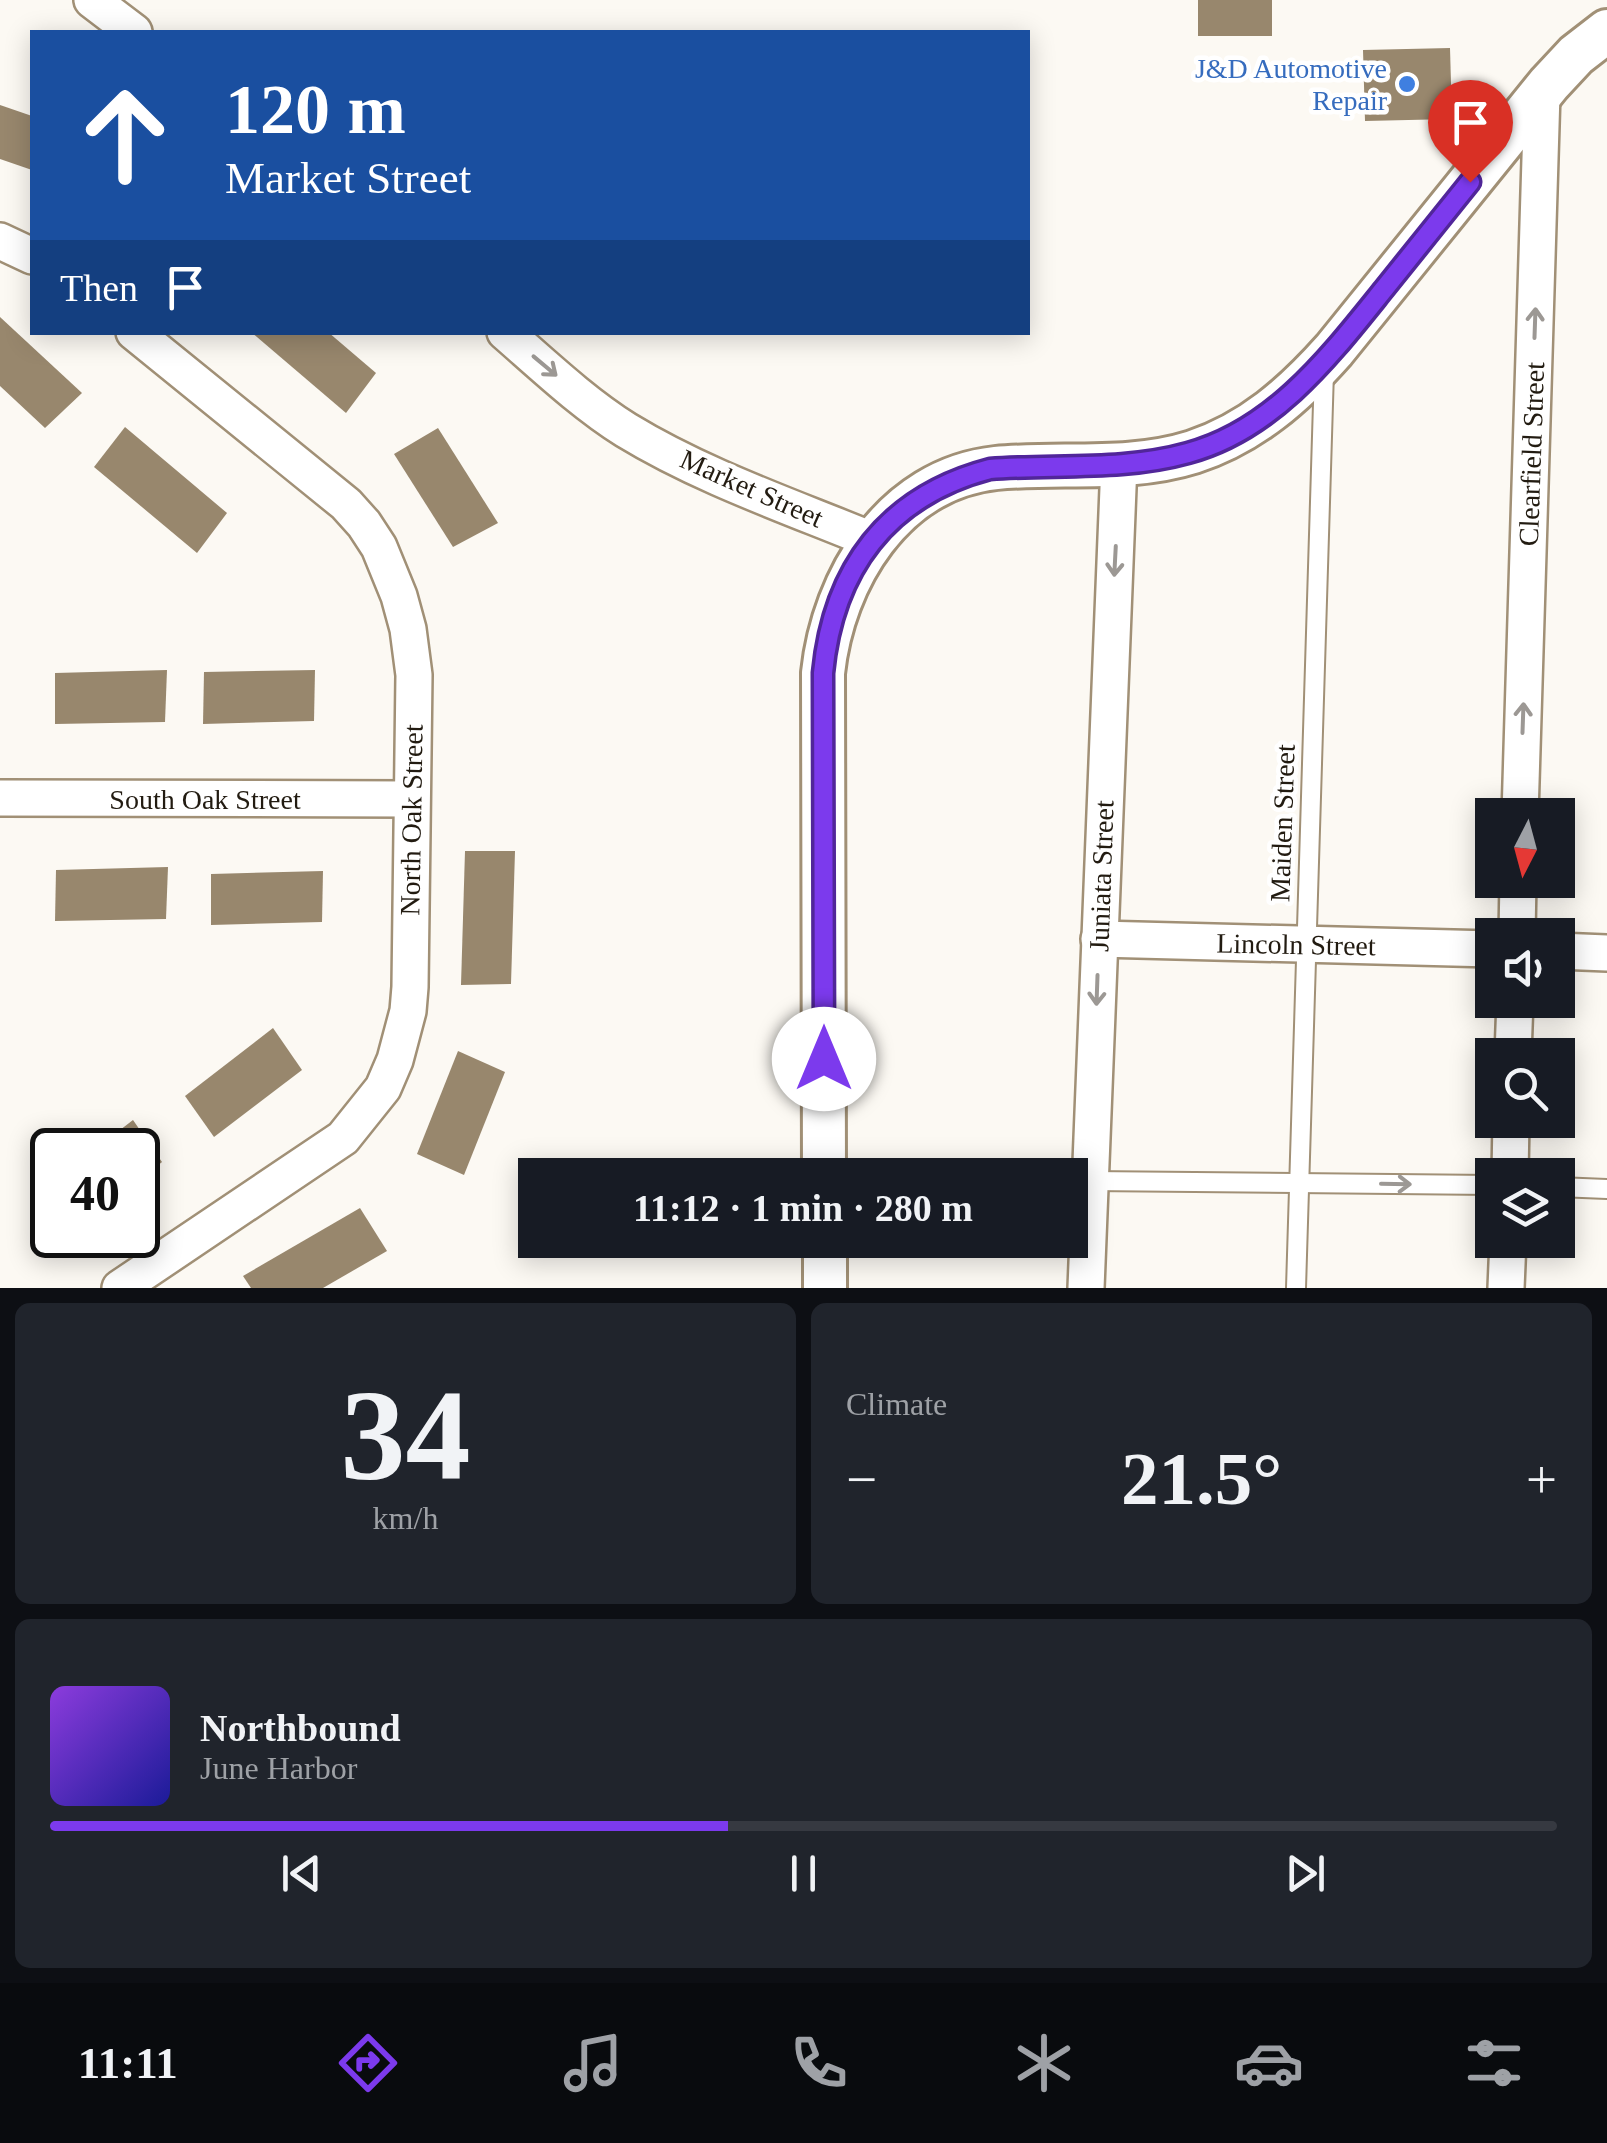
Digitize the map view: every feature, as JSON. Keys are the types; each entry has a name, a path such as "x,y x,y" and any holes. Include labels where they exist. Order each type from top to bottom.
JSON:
{"street":[{"path":"92,0 131,30"},
{"path":"824,1158 823,673 830,634 852,571 901,509 969,474 1017,467 1157,460 1222,441 1284,400 1324,360 1542,93 1576,55 1607,32"},
{"name":"Clearfield Street","path":"1521,798 1542,93"},
{"path":"0,241 30,255"},
{"name":"North Oak Street","path":"120,1288 343,1138 383,1088 396,1060 408,1011 412,654 399,596 380,547 346,504 138,335"},
{"name":"Market Street","path":"509,335 626,430 709,472 874,540"},
{"name":"Juniata Street","path":"1086,1288 1120,464"},
{"name":"South Oak Street","path":"0,798 410,800"},
{"name":"Lincoln Street","path":"1098,938 1475,949"},
{"path":"1575,952 1607,953"},
{"path":"825,1258 825,1288"},
{"path":"1506,1288 1507,1258"}],"lane":[{"name":"Maiden Street","path":"1296,1288 1324,360"},
{"path":"1090,1181 1475,1185"},
{"path":"1575,1188 1607,1189"}],"building":[{"path":"1198,0 1272,0 1272,36 1198,36"},
{"name":"J&D Automotive Repair","path":"1450,48 1452,119 1365,121 1363,50"},
{"path":"0,105 30,115 30,169 0,159"},
{"path":"0,317 82,393 45,428 0,386"},
{"path":"255,335 332,335 376,373 346,413"},
{"path":"125,427 227,513 197,553 94,467"},
{"path":"438,428 498,523 453,547 394,454"},
{"path":"167,670 165,722 55,724 55,673"},
{"path":"315,670 314,721 203,724 204,672"},
{"path":"465,851 515,851 511,984 461,985"},
{"path":"168,867 166,919 55,921 56,870"},
{"path":"323,871 322,922 211,925 211,874"},
{"path":"273,1028 302,1070 214,1137 185,1096"},
{"path":"458,1051 505,1072 464,1175 417,1154"},
{"path":"133,1120 139,1128 123,1128"},
{"path":"360,1208 387,1251 323,1288 251,1288 243,1276"}],"place":[{"name":"J&D Automotive Repair","path":"1407,84"}],"route":[{"path":"824,1059 823,673 836,613 862,556 901,509 969,474 990,469 1157,460 1190,453 1242,430 1284,400 1324,360 1470,182"}]}
